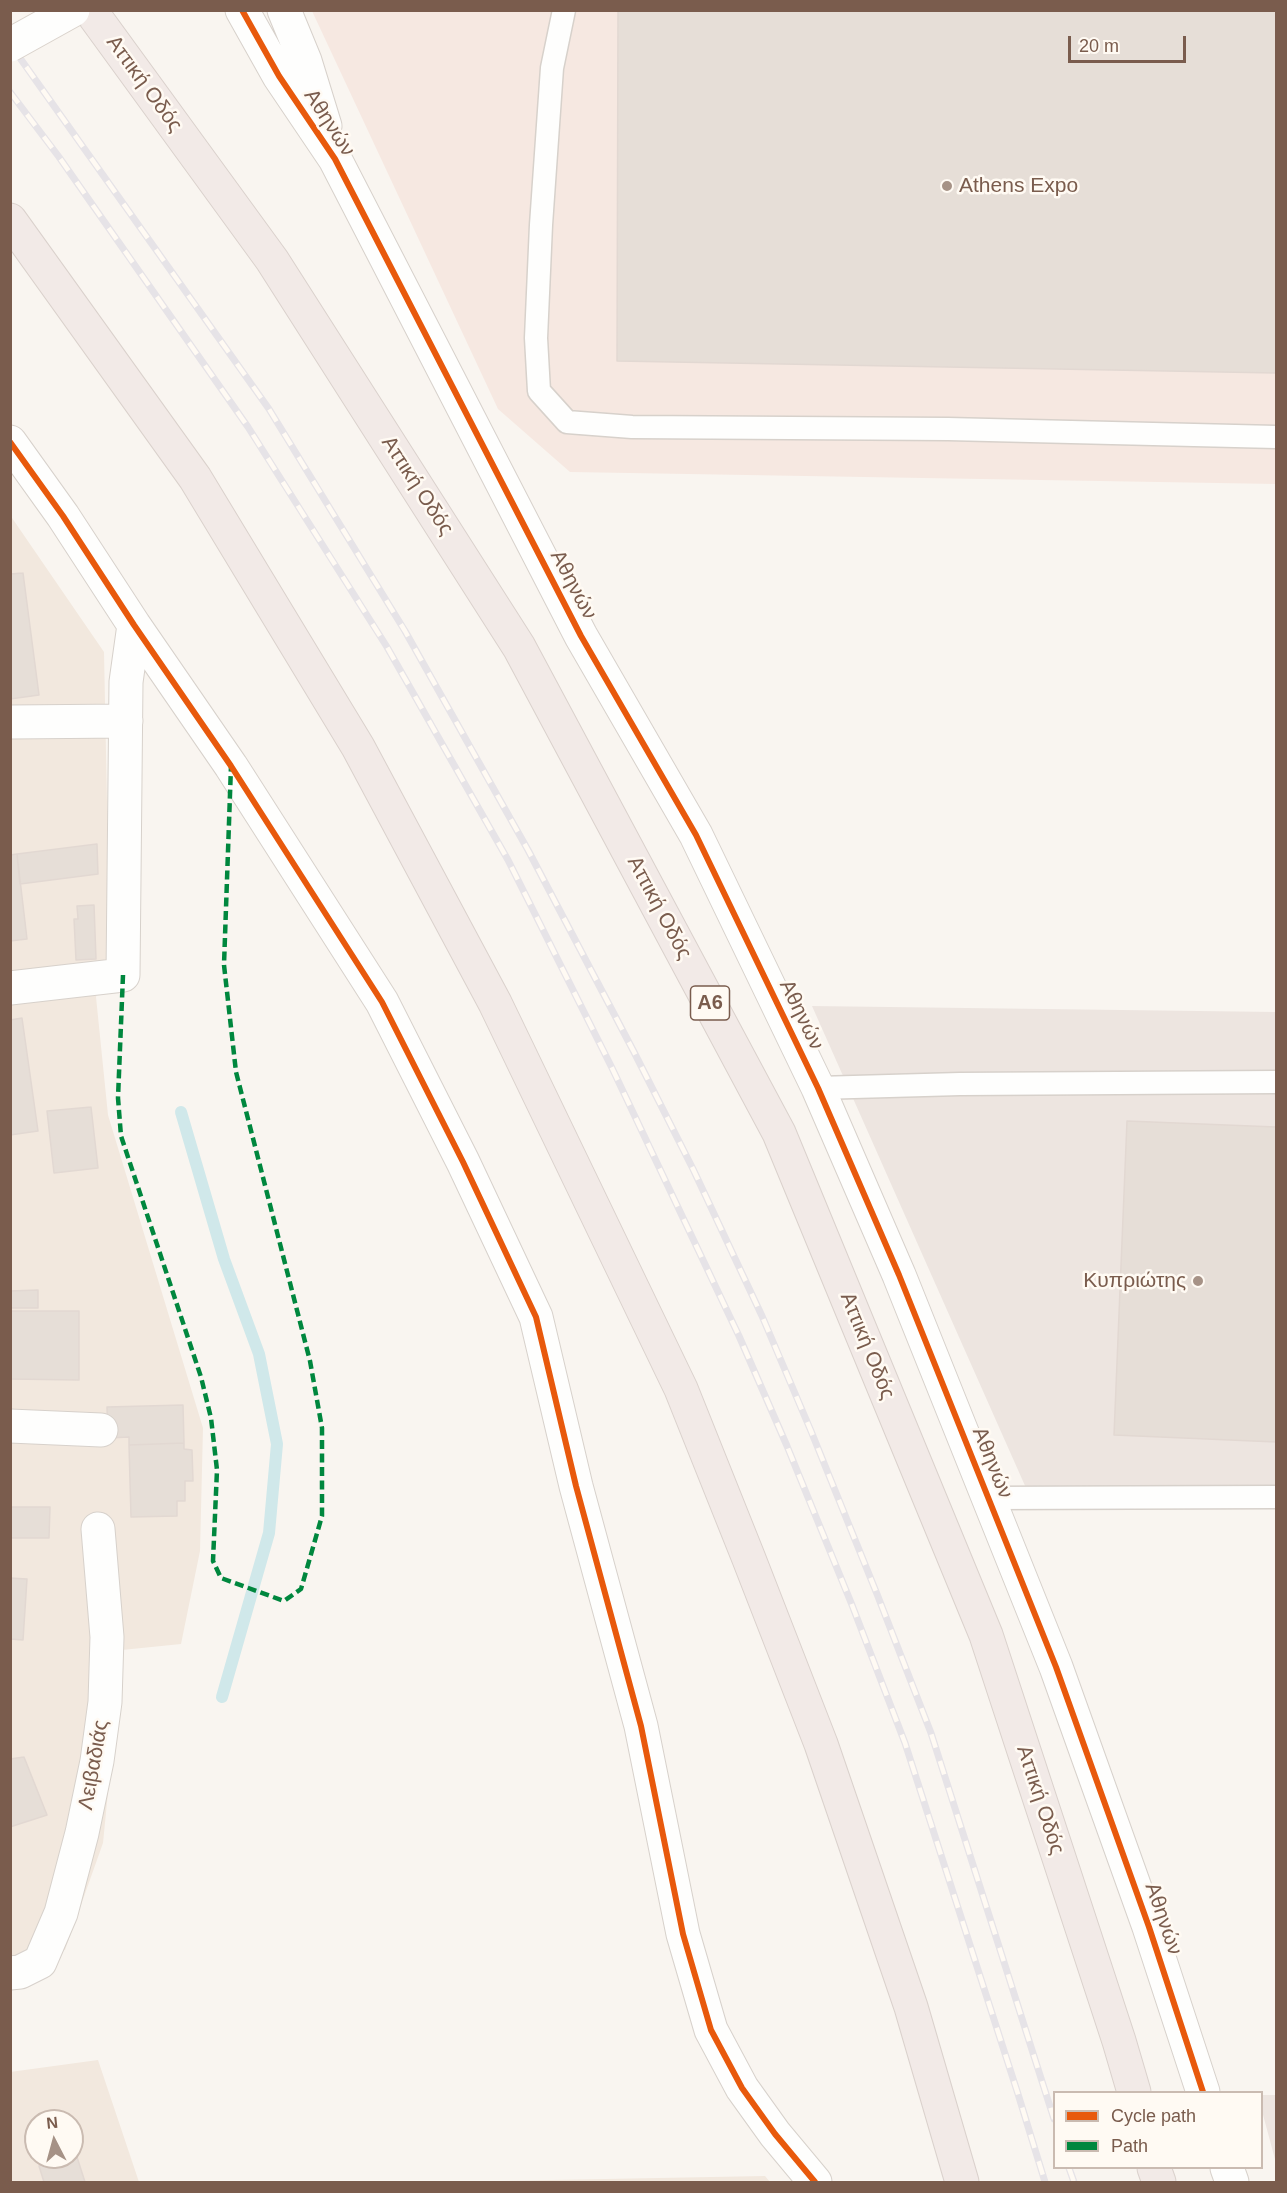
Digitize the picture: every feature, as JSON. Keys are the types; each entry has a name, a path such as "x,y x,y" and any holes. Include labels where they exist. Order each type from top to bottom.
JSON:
{"highway":[{"name":"Αττική Οδός","path":"90,10 273,260 519,646 779,1133 986,1635 1134,2091"},
{"path":"10,220 195,478 358,747 495,1003 681,1389 749,1559 821,1744 911,2007 962,2182"}],"street":[{"path":"10,45 73,10"},
{"name":"Αθηνών","path":"242,10 279,76 335,159 581,636 696,835 818,1088 899,1275 1056,1667 1149,1927 1203,2091"},
{"name":"Αθηνών","path":"284,10 305,61 335,159"},
{"path":"10,442 63,516 134,625 231,766 382,1002 463,1162 536,1317 576,1486 640,1726 683,1934 711,2031 742,2088 775,2134 815,2182"},
{"path":"10,988 123,975 126,682 134,625"},
{"path":"10,722 126,721"},
{"path":"10,1426 101,1430"},
{"name":"Λειβαδιάς","path":"10,1973 20,1972 40,1962 61,1912 82,1833 97,1761 105,1702 107,1637 98,1529"}],"lane":[{"path":"564,10 552,68 536,338 538,391 567,422 632,426 948,429 1276,437"},
{"path":"818,1088 960,1084 1276,1082"},
{"path":"989,1498 1276,1497"}],"shaded area":[{"path":"312,11 1276,11 1276,484 570,472 498,409"},
{"path":"10,515 104,652 110,954 96,997 108,1115 203,1428 200,1551 181,1644 122,1650 103,1843 65,1950 11,1959"},
{"path":"812,1006 1276,1012 1276,1507 1034,1506"},
{"path":"98,2060 139,2182 11,2182 10,2072"},
{"path":"1263,2095 1276,2095 1276,2163 1263,2115"},
{"path":"765,2176 770,2182 445,2182"}],"building":[{"name":"Athens Expo","path":"618,10 1276,10 1276,373 617,361"},
{"path":"23,573 39,695 10,699 10,574"},
{"path":"97,844 98,874 20,884 17,854"},
{"path":"17,854 27,939 10,941 10,855"},
{"path":"94,905 96,959 76,960 74,919 78,919 77,906"},
{"path":"22,1018 38,1131 10,1135 10,1020"},
{"path":"91,1107 98,1168 54,1173 47,1111"},
{"name":"Κυπριώτης","path":"1127,1121 1276,1127 1276,1442 1114,1435"},
{"path":"38,1290 38,1308 10,1308 10,1291"},
{"path":"10,1311 79,1311 79,1380 10,1379"},
{"path":"183,1405 184,1443 129,1445 129,1437 108,1438 107,1407"},
{"path":"184,1443 184,1449 192,1450 193,1481 185,1481 185,1501 177,1501 177,1516 131,1517 129,1445"},
{"path":"10,1507 50,1507 49,1538 10,1538"},
{"path":"10,1578 27,1579 23,1640 10,1639"},
{"path":"24,1757 47,1815 10,1827 10,1759"},
{"path":"40,2169 81,2169 85,2182 44,2182"}],"waterway":[{"path":"181,1112 224,1259 259,1354 277,1444 269,1533 222,1697"}],"railway":[{"path":"10,44 269,409 405,631 528,850 693,1169 762,1316 811,1431 931,1733 1053,2116"},
{"path":"10,92 59,157 248,427 387,647 508,860 612,1068 739,1336 852,1605 905,1743 1045,2182"},
{"path":"1069,2169 1074,2182"}],"marked path":[{"path":"123,975 118,1098 121,1136 201,1377 211,1418 217,1470 213,1561 221,1578 284,1601 301,1589 322,1516 322,1428 310,1361 236,1072 224,965 231,766"}],"cycle path":[{"path":"242,10 279,76 335,159 581,636 696,835 818,1088 899,1275 1056,1667 1149,1927 1203,2091"},
{"path":"10,442 63,516 134,625 231,766 382,1002 463,1162 536,1317 576,1486 641,1726 683,1934 711,2030 742,2088 775,2134 815,2182"}],"place":[{"name":"Athens Expo","path":"947,186"},
{"name":"Κυπριώτης","path":"1198,1281"}]}
